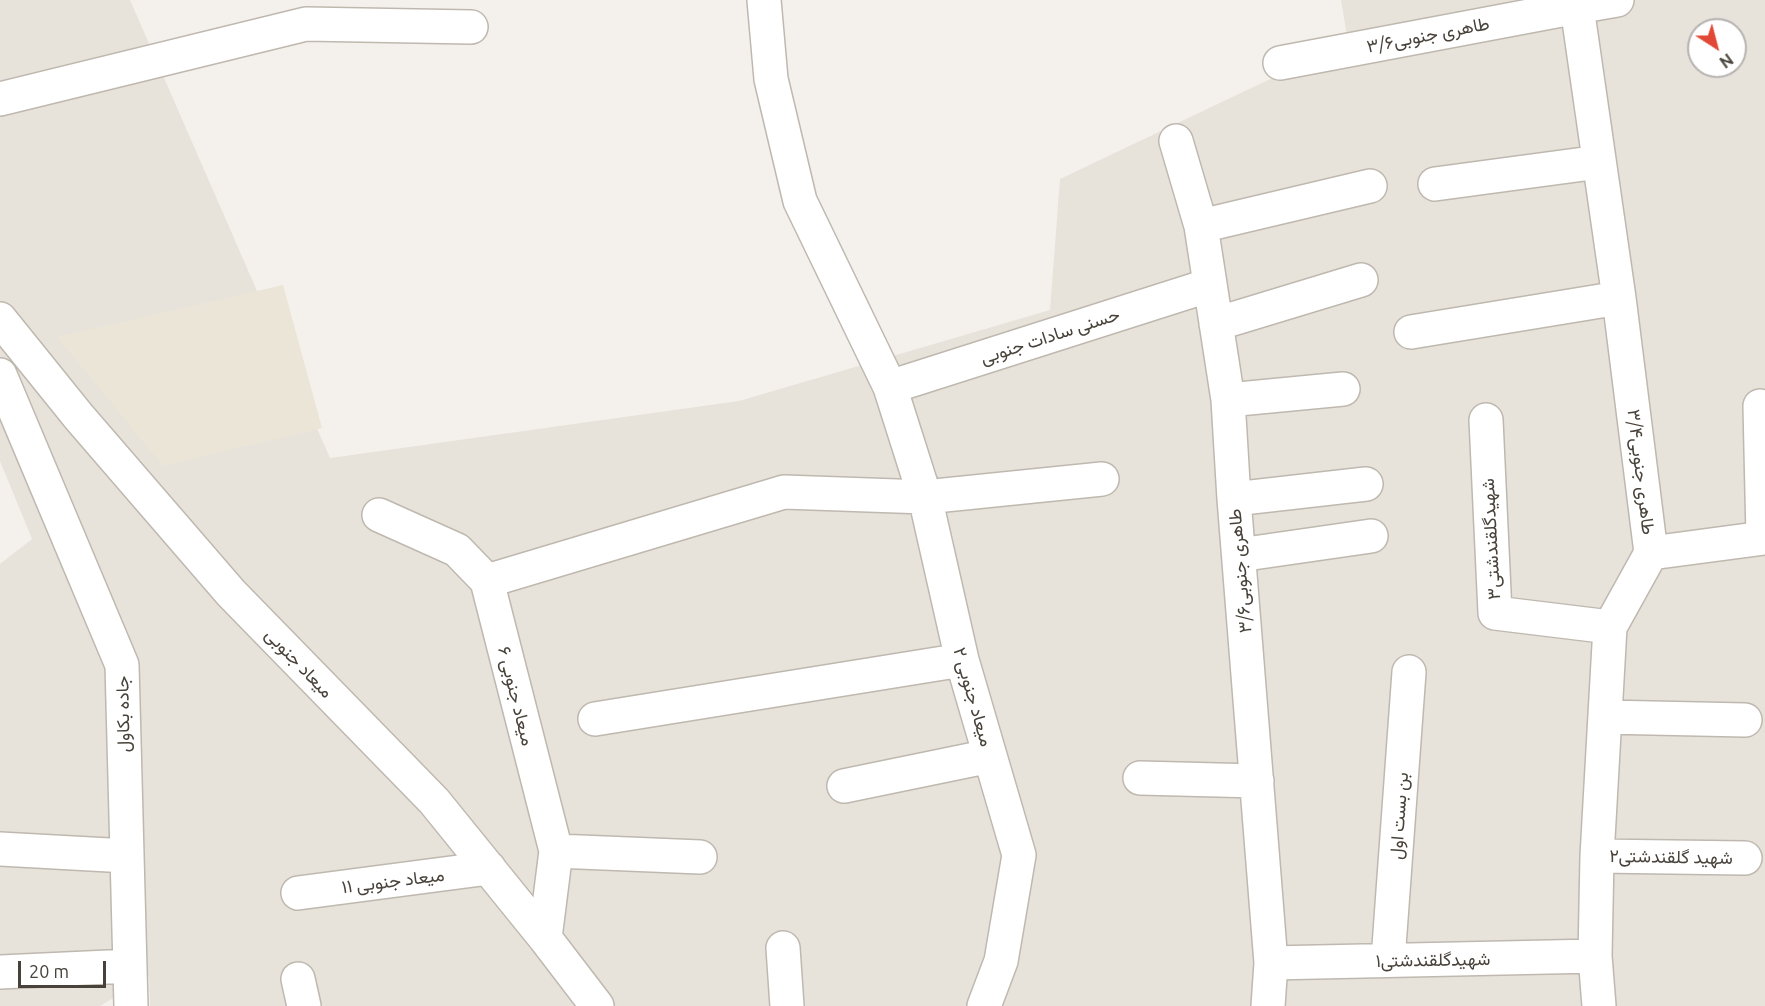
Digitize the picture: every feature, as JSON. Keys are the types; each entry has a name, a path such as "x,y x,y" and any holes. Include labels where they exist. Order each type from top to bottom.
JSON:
{"street":[{"name":"میعاد جنوبی ۲","path":"764,0 771,79 800,201 890,387 925,497 962,660 1019,855 1001,961 984,1006"},
{"path":"1577,7 1617,0"},
{"name":"طاهری جنوبی۳/۶","path":"1280,63 1577,7"},
{"name":"طاهری جنوبی۳/۴","path":"1577,7 1619,298 1651,553 1610,627 1597,856 1595,957 1599,1006"},
{"path":"0,99 306,24 471,27"},
{"name":"طاهری جنوبی۳/۶","path":"1176,141 1201,226 1228,400 1271,963 1268,1006"},
{"path":"1435,184 1599,162"},
{"path":"1201,226 1370,186"},
{"path":"1216,324 1361,280"},
{"name":"حسنی سادات جنوبی","path":"890,387 1210,285"},
{"path":"1411,332 1619,298"},
{"name":"میعاد جنوبی","path":"0,319 79,417 231,593 434,801 597,1006"},
{"name":"جاده بکاول","path":"0,375 122,665 131,1006"},
{"path":"1228,400 1343,389"},
{"path":"1651,553 1763,538 1760,406"},
{"name":"شهیدگلقندشتی۳","path":"1486,420 1495,613 1610,627"},
{"path":"487,581 784,492 925,497 1102,479"},
{"path":"1234,499 1366,484"},
{"name":"میعاد جنوبی ۶","path":"379,514 457,550 487,581 556,851 545,938"},
{"path":"1239,555 1371,536"},
{"path":"595,719 962,660"},
{"name":"بن بست اول","path":"1388,960 1409,672"},
{"path":"1605,717 1745,720"},
{"path":"844,786 990,756"},
{"path":"1140,778 1257,781"},
{"path":"0,849 127,856"},
{"path":"556,851 700,857"},
{"name":"شهید گلقندشتی۲","path":"1597,856 1745,858"},
{"name":"میعاد جنوبی ۱۱","path":"298,893 489,868"},
{"path":"783,948 787,1006"},
{"name":"شهیدگلقندشتی۱","path":"1271,963 1595,957"},
{"path":"0,972 130,966"}],"shaded area":[{"path":"0,0 130,0 330,458 739,401 1050,310 1060,179 1348,42 1341,0 1765,0 1765,1006 150,1006 149,976 100,1006 0,1006 0,564 32,539 0,461"},
{"path":"283,285 322,428 163,466 57,337"}]}
